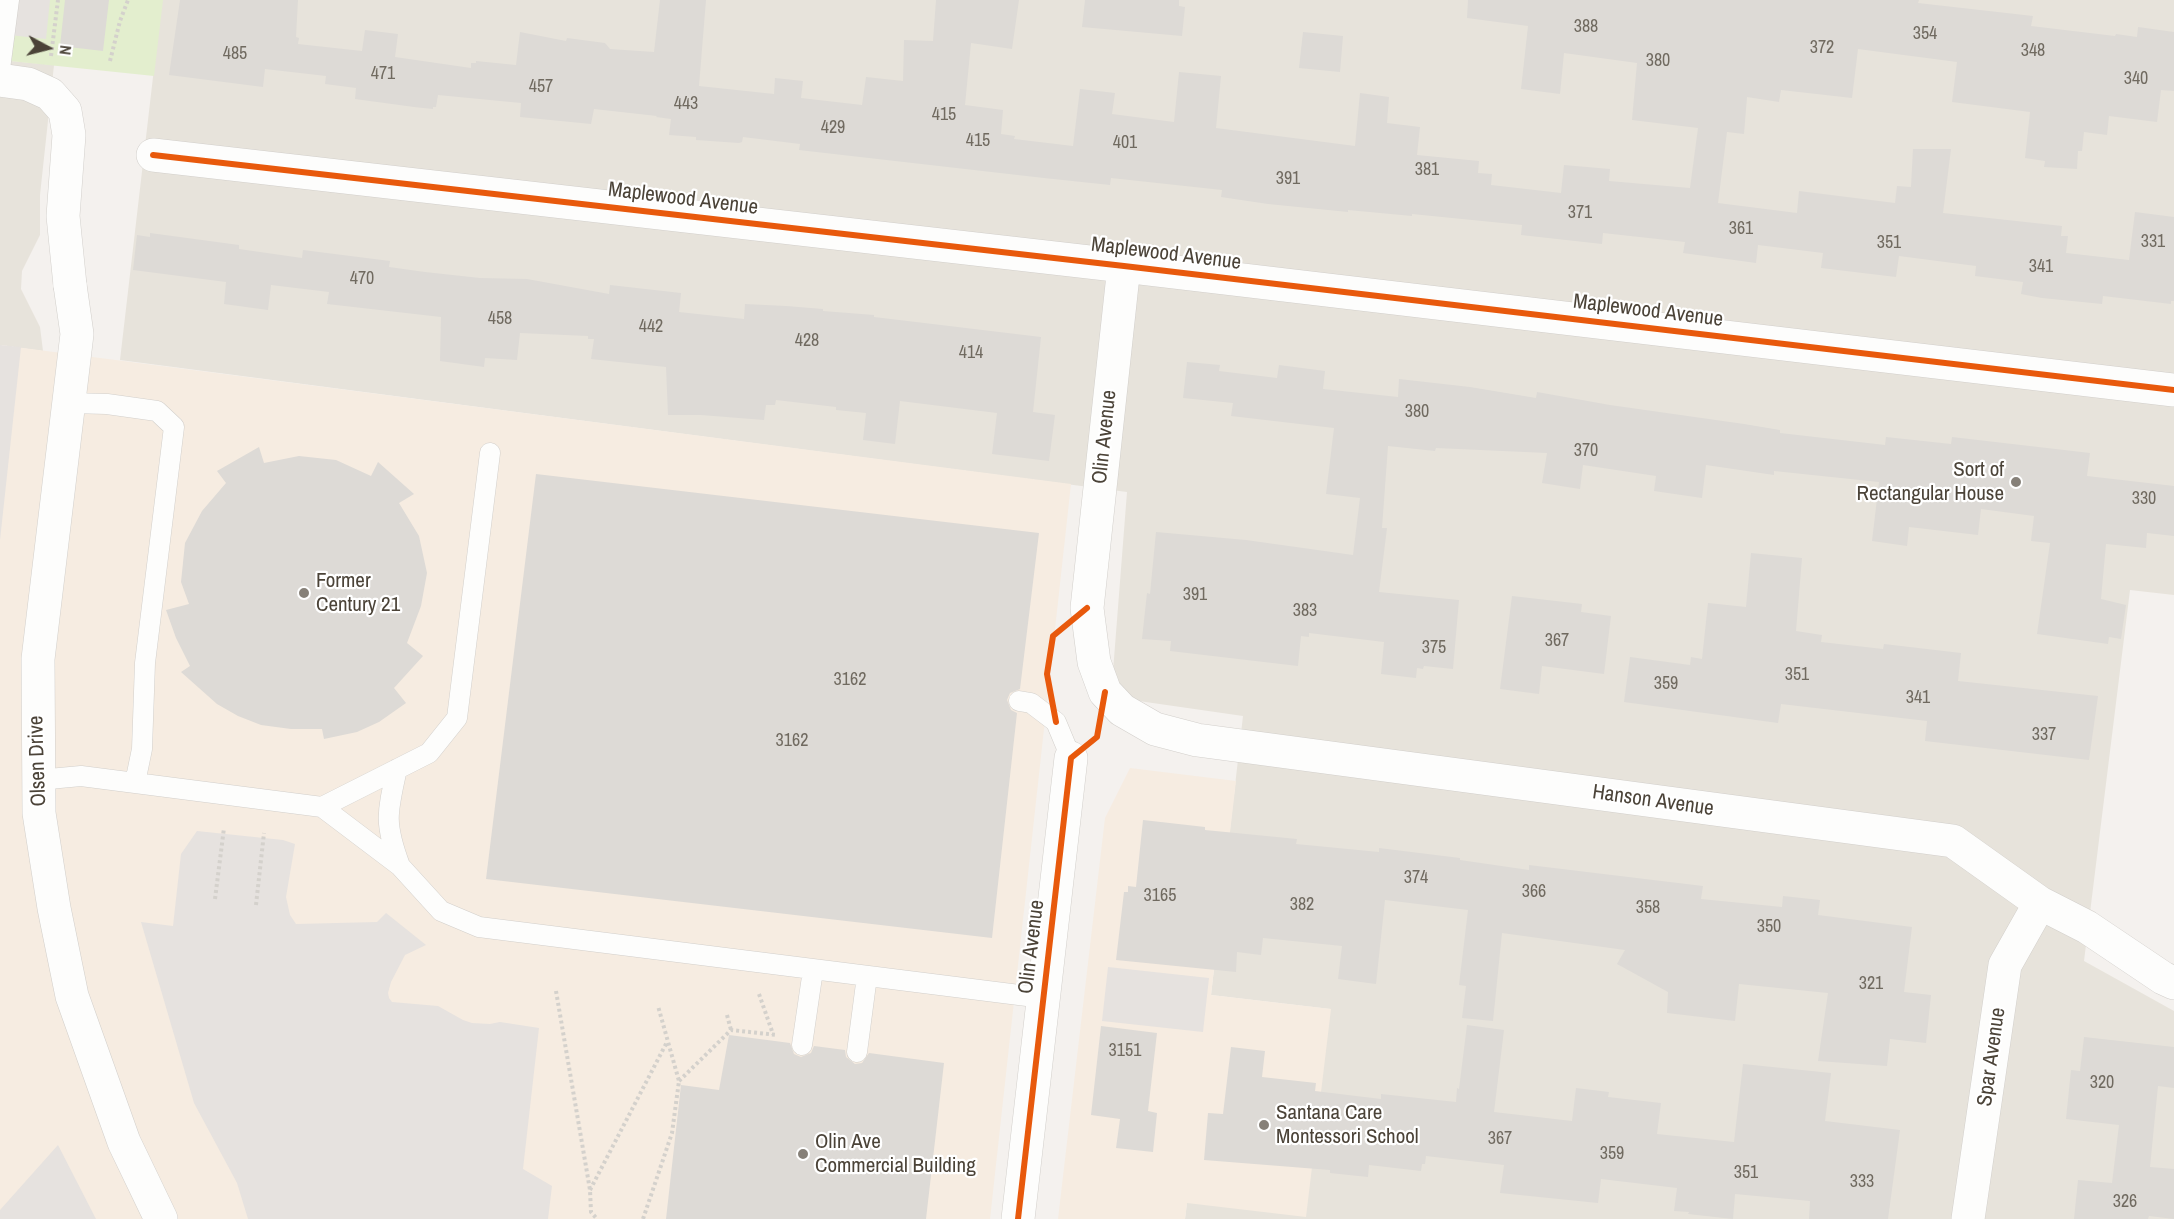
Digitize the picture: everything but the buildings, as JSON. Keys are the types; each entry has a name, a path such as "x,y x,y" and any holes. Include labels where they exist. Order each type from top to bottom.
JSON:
{"street":[{"name":"Olsen Drive","path":"0,80 28,84 50,93 64,111 69,135 63,216 77,334 38,659 39,813 72,996 124,1142 161,1219"},
{"name":"Maplewood Avenue","path":"153,155 1124,266 2174,390"},
{"name":"Olin Avenue","path":"1105,692 1094,662 1087,608 1124,266"},
{"name":"Hanson Avenue","path":"1105,692 1122,710 1155,729 1197,740 1953,841 2040,903 2087,927 2174,983"},
{"name":"Olin Avenue","path":"1018,1219 1071,758"},
{"name":"Spar Avenue","path":"1968,1219 2005,965 2040,903"}],"lane":[{"path":"0,69 9,0"},
{"path":"70,403 107,404 157,411 174,427 145,663 142,749 135,783"},
{"path":"322,807 429,753 457,718 490,453"},
{"path":"1018,701 1031,703 1056,722 1071,758"},
{"path":"397,769 387,819 390,838 400,866"},
{"path":"38,780 81,776 322,807 400,866 441,911 479,927 1043,998"},
{"path":"803,1041 813,970"},
{"path":"857,1052 867,976"}],"path":[{"path":"49,62 58,0"},
{"path":"110,61 128,0"},
{"path":"215,899 225,828"},
{"path":"256,905 264,833"},
{"path":"556,991 590,1190 591,1212 597,1219"},
{"path":"759,994 773,1034"},
{"path":"643,1219 672,1133 679,1081 658,1005"},
{"path":"727,1015 731,1030"},
{"path":"679,1081 731,1030 773,1034 803,1041"},
{"path":"590,1190 668,1042"}],"shaded area":[{"path":"0,0 50,0 46,39 0,34"},
{"path":"162,0 2174,0 2174,595 2130,590 2084,961 2174,1011 2174,1219 1185,1219 1187,1203 1330,1009 1211,995 1243,716 1111,697 1127,492 120,360"},
{"path":"0,60 54,65 40,195 40,235 22,271 21,289 40,327 43,351 0,345"},
{"path":"0,345 1071,484 990,1219 0,1219"},
{"path":"0,345 21,347 0,540"},
{"path":"1130,768 1236,781 1211,995 1331,1009 1306,1217 1187,1203 1185,1219 1058,1219 1105,818"},
{"path":"197,831 283,840 295,844 286,897 290,915 296,924 377,922 386,913 426,945 405,955 391,982 388,993 392,1002 438,1006 472,1023 500,1022 539,1028 523,1169 552,1186 548,1219 248,1219 237,1183 194,1103 141,922 173,926 181,854"},
{"path":"1108,967 1209,978 1203,1032 1102,1021"},
{"path":"58,1145 96,1219 0,1219 0,1210"}],"green space":[{"path":"0,0 163,0 154,76 0,60"}],"cycle path":[{"path":"153,155 1124,266 2174,390"},
{"path":"1056,722 1047,674 1053,636 1087,608"},
{"path":"1018,1219 1071,758 1097,737 1105,692"}],"place":[{"name":"Sort of Rectangular House","path":"2016,482"},
{"name":"Former Century 21","path":"304,593"},
{"name":"Santana Care Montessori School","path":"1264,1125"},
{"name":"Olin Ave Commercial Building","path":"803,1154"}]}
